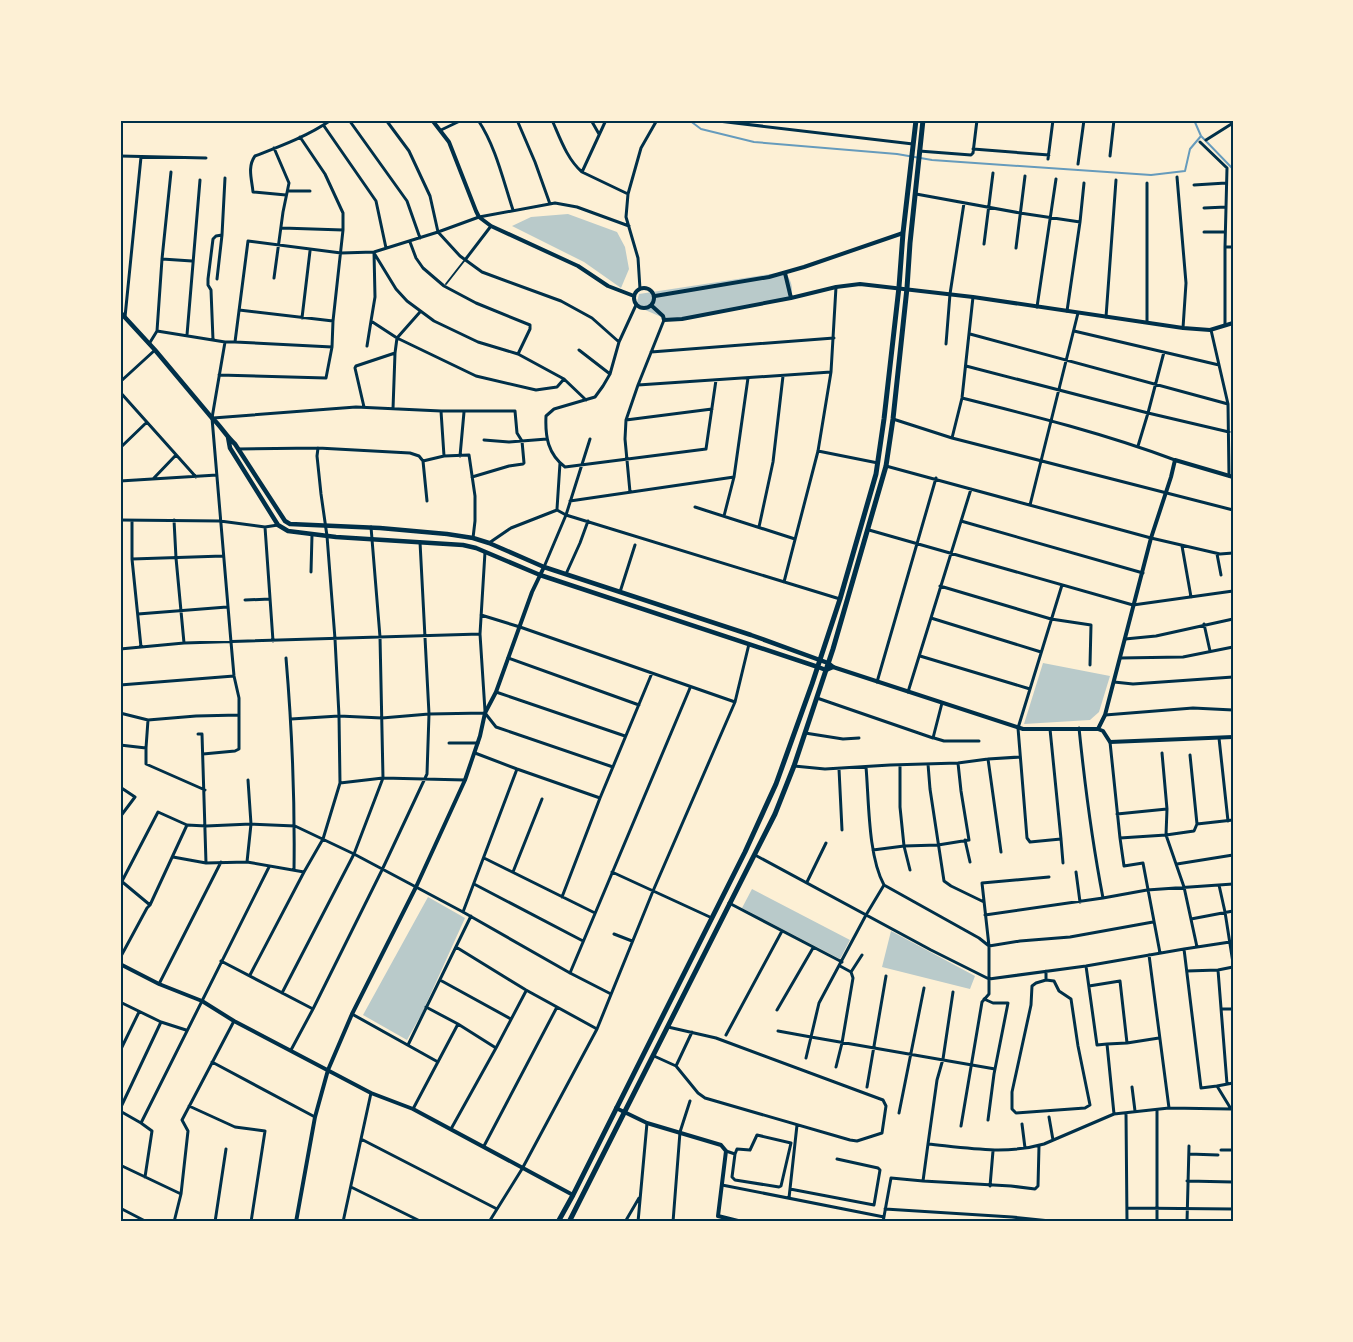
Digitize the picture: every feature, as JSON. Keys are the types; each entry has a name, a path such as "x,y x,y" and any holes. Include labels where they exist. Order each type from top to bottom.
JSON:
{"highway":[{"path":"558,1222 745,852 776,784 818,667 840,599 878,463 916,120"},
{"path":"568,1222 775,814 829,667 886,466 908,288 923,120"}],"main road":[{"path":"120,312 212,418 221,425 285,521 290,524 371,527 473,538 544,567 751,635 819,660 829,667"},
{"path":"228,437 230,448 278,525 288,531 327,536 463,545 540,575 818,667 829,667"}],"street":[{"path":"120,120 129,120"},
{"path":"310,191 253,192 250,180 252,159 323,126 331,120"},
{"path":"349,120 407,201 420,238"},
{"path":"386,120 409,151 430,196 438,232 464,260 482,272 561,301 582,312 619,342"},
{"path":"432,120 449,142 479,217 491,226 578,266 608,286 634,296"},
{"path":"441,130 462,120"},
{"path":"478,120 497,160 513,210"},
{"path":"517,120 550,204"},
{"path":"552,120 570,158 582,172 628,194"},
{"path":"591,120 599,134"},
{"path":"582,172 606,120"},
{"path":"640,289 638,258 626,217 628,194 640,148 657,120"},
{"path":"710,120 913,144"},
{"path":"919,152 971,155 977,120"},
{"path":"973,149 1048,157 1051,120"},
{"path":"1078,164 1084,120"},
{"path":"1110,156 1114,120"},
{"path":"1206,140 1233,123"},
{"path":"323,126 376,201 386,248"},
{"path":"219,375 326,378 332,347 343,213 325,174 300,137"},
{"path":"1200,142 1227,168 1225,325"},
{"path":"274,148 289,183 274,278"},
{"path":"120,156 206,158"},
{"path":"125,317 141,157"},
{"path":"149,344 157,331 171,171"},
{"path":"984,244 993,173"},
{"path":"1016,248 1025,176"},
{"path":"1177,177 1186,283 1183,327"},
{"path":"217,279 225,178"},
{"path":"1037,307 1056,179"},
{"path":"187,335 200,180"},
{"path":"1106,317 1116,180"},
{"path":"1067,311 1080,222 1083,183"},
{"path":"1147,183 1147,323"},
{"path":"1194,185 1226,183"},
{"path":"915,194 1080,222"},
{"path":"236,342 248,241 341,253 374,252 479,217 555,203 577,207 628,226"},
{"path":"946,344 950,294 964,203"},
{"path":"1204,208 1226,207"},
{"path":"1226,218 1233,219"},
{"path":"446,284 491,226"},
{"path":"282,228 343,230"},
{"path":"1204,232 1226,232"},
{"path":"654,296 785,273 903,233"},
{"path":"213,340 211,290 208,279 213,239 222,235"},
{"path":"409,241 423,268 444,286 476,303 530,325 518,354"},
{"path":"1225,247 1233,247"},
{"path":"302,318 310,250"},
{"path":"374,252 396,289 434,321 478,342 518,354 564,379 586,400"},
{"path":"367,346 375,297 374,252"},
{"path":"162,259 192,261"},
{"path":"785,273 791,298"},
{"path":"664,320 695,317 860,284 908,288 1210,330 1233,323"},
{"path":"784,582 818,451 831,372 836,287"},
{"path":"636,305 645,309 651,306 654,303 651,290 644,288 637,290 634,296 636,305 619,342 610,374 595,397 554,409 546,416 547,439 554,456 560,463 565,467 706,449 716,380"},
{"path":"952,438 962,398 974,297"},
{"path":"630,492 626,459 626,420 664,320 663,316 651,306"},
{"path":"239,310 333,321"},
{"path":"393,409 397,338 420,311"},
{"path":"1030,505 1078,313"},
{"path":"371,321 397,338 476,376 536,390 557,387 564,379"},
{"path":"962,398 1052,421 1231,476 1228,404 1210,330"},
{"path":"157,331 225,342 332,347"},
{"path":"1074,331 1219,365"},
{"path":"970,334 1228,404"},
{"path":"651,352 834,338"},
{"path":"203,754 238,751 239,749 239,698 234,676 227,607 212,418 225,342"},
{"path":"120,382 154,350"},
{"path":"579,350 610,374"},
{"path":"1138,446 1164,352"},
{"path":"364,407 356,366 395,353"},
{"path":"966,366 1229,432"},
{"path":"638,385 831,372"},
{"path":"759,527 773,462 783,376"},
{"path":"724,516 734,477 748,378"},
{"path":"120,392 196,477"},
{"path":"212,418 364,407 464,412 515,411 524,463 472,477"},
{"path":"626,420 712,409"},
{"path":"441,411 444,456"},
{"path":"460,456 464,412"},
{"path":"893,420 952,438 1233,510"},
{"path":"120,448 147,422"},
{"path":"484,440 508,442 547,439"},
{"path":"296,1222 315,1117 328,1070 352,1014 416,887 465,780 478,743 485,713 496,692 540,575 567,514 590,440"},
{"path":"250,975 323,839 340,783 336,639 318,448"},
{"path":"238,449 318,448 410,453 419,456 423,461 428,501"},
{"path":"818,451 878,463"},
{"path":"152,480 176,455"},
{"path":"423,461 444,456 469,455 475,496 473,538"},
{"path":"1098,729 1106,715 1151,538 1175,460"},
{"path":"557,510 560,463"},
{"path":"886,466 1182,546 1218,554 1233,553"},
{"path":"120,481 217,475"},
{"path":"570,501 734,477"},
{"path":"877,682 936,478"},
{"path":"908,692 971,489"},
{"path":"695,507 795,539"},
{"path":"489,543 511,528 557,510 840,599"},
{"path":"120,520 220,521 265,527 278,525"},
{"path":"132,520 132,559 141,647"},
{"path":"174,520 184,644"},
{"path":"566,574 588,521"},
{"path":"961,521 1143,573"},
{"path":"265,527 273,641"},
{"path":"282,993 354,854 383,778 380,637 371,527"},
{"path":"869,530 1133,605 1233,591"},
{"path":"311,572 312,534"},
{"path":"291,1050 382,870 427,774 429,714 420,542"},
{"path":"620,592 635,544"},
{"path":"1182,546 1191,597"},
{"path":"485,552 480,634 485,713 496,726 613,767"},
{"path":"1218,554 1221,575"},
{"path":"132,559 223,556"},
{"path":"1061,839 1030,842 1028,838 1018,728 1062,585"},
{"path":"940,586 1051,619 1091,625 1090,665"},
{"path":"245,600 270,599"},
{"path":"138,614 227,607"},
{"path":"481,615 735,702"},
{"path":"931,618 1041,652"},
{"path":"1125,639 1156,636 1233,619"},
{"path":"1204,624 1210,651"},
{"path":"120,649 231,642 480,634"},
{"path":"489,1222 522,1169 597,1029 653,891 735,702 749,644"},
{"path":"1120,658 1183,657 1233,647"},
{"path":"919,656 1030,689"},
{"path":"286,658 291,719 295,826 294,870"},
{"path":"508,658 639,705"},
{"path":"829,667 1018,728 1103,730 1110,742 1116,814 1124,866 1143,863 1160,953"},
{"path":"562,897 652,672"},
{"path":"120,685 234,676"},
{"path":"1114,682 1133,684 1233,676"},
{"path":"570,973 690,688"},
{"path":"496,692 626,736"},
{"path":"817,698 944,741 979,741"},
{"path":"933,738 942,703"},
{"path":"1106,715 1193,708 1233,710"},
{"path":"120,713 148,720 239,715"},
{"path":"291,719 339,716 382,718 485,713"},
{"path":"148,720 146,764 205,790"},
{"path":"1079,728 1086,798 1103,898"},
{"path":"1050,729 1063,863"},
{"path":"805,733 843,740 859,738"},
{"path":"198,734 202,734 206,863"},
{"path":"1110,742 1233,737"},
{"path":"1219,738 1228,821"},
{"path":"449,742 478,743"},
{"path":"120,745 147,748"},
{"path":"475,753 600,798"},
{"path":"1162,753 1167,809 1166,835 1184,887 1197,947"},
{"path":"1120,838 1194,831 1197,824 1190,755"},
{"path":"794,766 839,769 958,763 1020,757"},
{"path":"988,759 1001,852"},
{"path":"873,850 969,840 958,763"},
{"path":"928,764 945,883 984,902"},
{"path":"900,765 900,807 904,846 910,870"},
{"path":"866,767 873,850 877,872 884,885 979,938 989,946 1070,937 1153,922"},
{"path":"463,912 517,769"},
{"path":"839,769 842,830"},
{"path":"340,783 383,778 465,780"},
{"path":"247,862 251,824 248,780"},
{"path":"120,787 135,797 120,817"},
{"path":"513,872 542,799"},
{"path":"1116,814 1167,809"},
{"path":"150,905 121,883 158,812 187,825 295,826 354,854 471,916 611,994"},
{"path":"1197,824 1233,820"},
{"path":"120,958 150,905 187,825"},
{"path":"965,840 970,862"},
{"path":"807,882 826,843"},
{"path":"755,855 989,979 1086,966 1230,942"},
{"path":"1177,864 1233,855"},
{"path":"172,857 206,863 247,862 304,872"},
{"path":"484,858 595,913"},
{"path":"159,984 221,862"},
{"path":"141,1123 269,867"},
{"path":"612,872 712,918"},
{"path":"1076,872 1080,902"},
{"path":"961,1126 982,1002 988,994 989,946 982,884 1049,877"},
{"path":"474,884 583,941"},
{"path":"1186,971 1218,970 1233,965 1219,884"},
{"path":"985,915 1147,890 1233,884"},
{"path":"806,1058 819,1004 884,885"},
{"path":"729,903 813,948 851,972 854,978 836,1067"},
{"path":"1191,919 1233,911"},
{"path":"408,1045 471,916"},
{"path":"726,1035 782,931"},
{"path":"614,934 632,941"},
{"path":"456,946 526,990 597,1029"},
{"path":"777,1010 813,948"},
{"path":"1184,949 1201,1088 1233,1083"},
{"path":"1149,954 1169,1108"},
{"path":"851,972 862,955"},
{"path":"222,961 313,1009"},
{"path":"120,964 159,984 202,1001 234,1022 371,1093 412,1109 573,1195"},
{"path":"1086,966 1097,1046 1159,1038"},
{"path":"1218,970 1227,1084"},
{"path":"1046,971 1046,980"},
{"path":"867,1087 886,976"},
{"path":"440,980 511,1019"},
{"path":"1046,980 1054,981 1059,991 1071,999 1090,1105 1085,1108 1016,1113 1012,1109 1012,1092 1031,1005 1032,986 1046,980"},
{"path":"1089,986 1119,981 1127,1043"},
{"path":"899,1113 924,988"},
{"path":"451,1129 526,990"},
{"path":"923,1181 937,1080 943,1059 953,992"},
{"path":"984,999 993,1003 1008,1003 988,1120"},
{"path":"120,1002 161,1022 186,1030"},
{"path":"426,1007 496,1048"},
{"path":"483,1148 557,1007"},
{"path":"1221,1009 1233,1009"},
{"path":"120,1051 139,1012"},
{"path":"352,1014 438,1062"},
{"path":"145,1177 152,1131 120,1110 161,1022"},
{"path":"174,1222 188,1131 182,1120 234,1022"},
{"path":"412,1109 458,1024"},
{"path":"654,1056 676,1066 701,1096 849,1140 857,1141 882,1133 886,1106 883,1100 716,1038 668,1027"},
{"path":"778,1031 995,1069"},
{"path":"676,1066 692,1032"},
{"path":"1107,1044 1114,1114"},
{"path":"212,1062 315,1117"},
{"path":"1217,1086 1232,1109"},
{"path":"1132,1087 1135,1111"},
{"path":"343,1222 371,1093"},
{"path":"673,1222 680,1132 690,1101"},
{"path":"189,1106 236,1127 266,1131 251,1222"},
{"path":"616,1108 647,1123 721,1145 726,1151 735,1154"},
{"path":"928,1144 993,1151 1025,1148 1039,1146 1114,1114 1169,1108 1232,1109"},
{"path":"1156,1222 1157,1109"},
{"path":"1126,1113 1127,1222"},
{"path":"1049,1117 1053,1140"},
{"path":"638,1222 647,1123"},
{"path":"1022,1124 1025,1148"},
{"path":"789,1198 797,1125"},
{"path":"757,1135 791,1143 781,1186 776,1188 735,1180 732,1177 735,1154 737,1149 750,1150 757,1135"},
{"path":"361,1139 497,1209"},
{"path":"883,1222 891,1178 1035,1189 1038,1186 1039,1146"},
{"path":"1187,1222 1189,1146"},
{"path":"215,1222 226,1149"},
{"path":"1221,1150 1233,1150"},
{"path":"717,1222 726,1151"},
{"path":"990,1186 993,1151"},
{"path":"1189,1154 1218,1155"},
{"path":"790,1190 874,1205 879,1169 837,1159"},
{"path":"120,1165 180,1194"},
{"path":"1187,1181 1233,1182"},
{"path":"722,1185 884,1217"},
{"path":"766,1193 768,1186"},
{"path":"350,1187 422,1222"},
{"path":"625,1222 640,1196"},
{"path":"120,1208 147,1222"},
{"path":"1127,1208 1233,1209"},
{"path":"885,1209 1060,1222"},
{"path":"718,1216 742,1222"}],"shaded area":[{"path":"568,214 617,232 625,247 629,269 621,288 584,262 512,226 531,217"},
{"path":"784,272 792,285 790,299 693,317 666,319 636,306 639,294"},
{"path":"1043,663 1110,676 1099,712 1090,720 1024,724"},
{"path":"752,889 850,940 840,959 742,908"},
{"path":"428,897 465,918 422,1013 407,1040 363,1015"},
{"path":"891,931 975,976 970,989 882,967"}],"waterway":[{"path":"689,120 701,129 754,142 897,154 932,160 1151,175 1185,171 1190,149 1201,136"},
{"path":"1194,120 1201,136 1233,169"}]}
